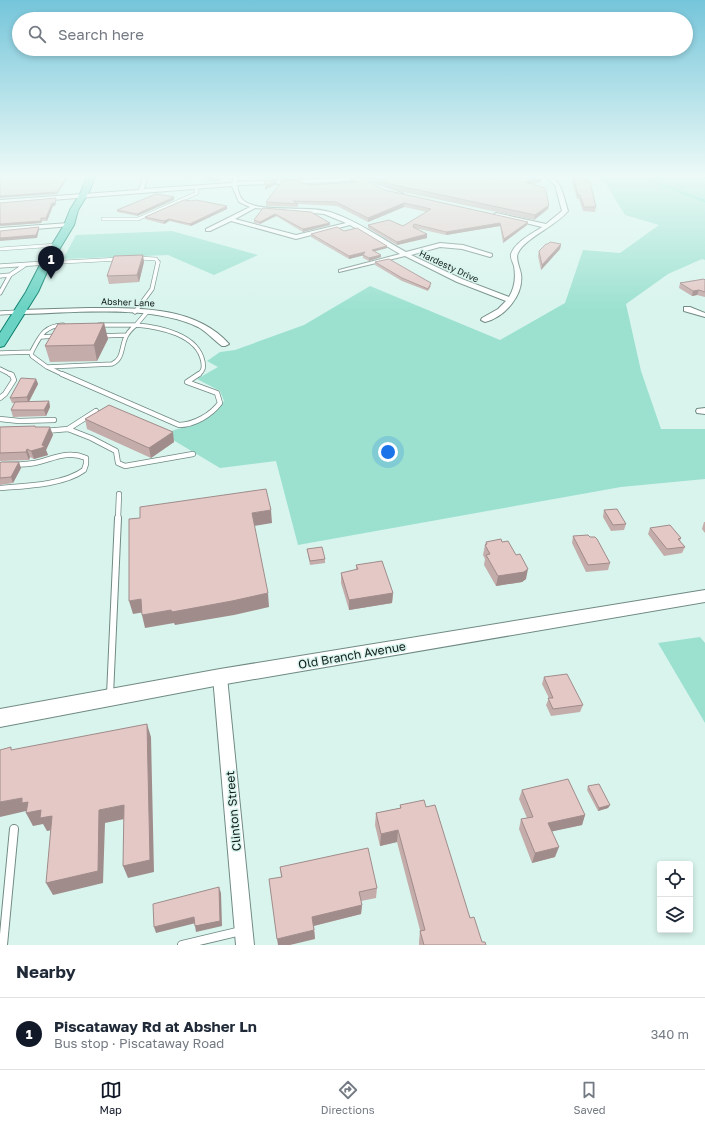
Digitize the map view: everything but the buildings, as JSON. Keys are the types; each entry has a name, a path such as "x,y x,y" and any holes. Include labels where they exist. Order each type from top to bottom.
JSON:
{"main road":[{"path":"0,342 21,312 46,263 70,221"},
{"name":"Old Branch Avenue","path":"0,718 220,677 704,597"}],"street":[{"path":"208,230 228,221"},
{"path":"234,221 296,237 349,224"},
{"name":"Hardesty Drive","path":"344,221 459,281 485,292 511,300"},
{"path":"525,221 547,226"},
{"path":"485,320 494,315 511,300 519,283 514,257 516,251 525,242 553,221"},
{"path":"0,230 69,225"},
{"path":"341,271 446,245 463,246 490,255"},
{"path":"687,309 705,315"},
{"name":"Absher Lane","path":"21,312 147,312 184,319 200,325 225,344"},
{"name":"Clinton Street","path":"220,677 244,938"}],"lane":[{"path":"0,249 57,245"},
{"path":"0,266 128,258"},
{"path":"135,312 153,291 158,262 156,259 151,258 136,258"},
{"path":"0,293 10,276 26,264"},
{"path":"0,276 10,276"},
{"path":"0,313 21,312"},
{"path":"47,367 118,363 121,359 127,335 147,312"},
{"path":"66,325 48,326 32,352 32,356 47,367 83,384 179,425 186,426 192,424 218,407 220,403 217,393 187,382 202,372 204,368 201,356 191,342 165,330 136,325 92,325"},
{"path":"96,336 127,335"},
{"path":"41,337 64,336"},
{"path":"0,353 32,352"},
{"path":"0,369 12,375 14,380 5,394 0,398"},
{"path":"68,429 96,411"},
{"path":"0,419 19,421 54,420"},
{"path":"39,431 68,429 91,438 116,451 118,463 125,466 193,454"},
{"path":"0,465 29,464 51,457 78,453 86,458 87,463 84,470 69,477 0,488"},
{"path":"110,698 119,494"},
{"path":"3,945 14,829"},
{"path":"182,945 244,938"}],"green space":[{"path":"646,221 705,221 705,260 702,259 668,274 626,304 641,371 661,429 705,429 705,479 621,487 298,545 276,461 220,468 163,434 205,419 219,408 224,401 220,391 197,379 218,367 207,361 220,352 235,350 304,325 370,286 500,340 565,303 583,250 620,253 659,225"},
{"path":"172,231 258,255 214,275 168,255 63,259 76,235"},
{"path":"700,637 705,643 705,723 658,643"}],"place":[{"name":"Piscataway Rd at Absher Ln","path":"51,279"}]}
